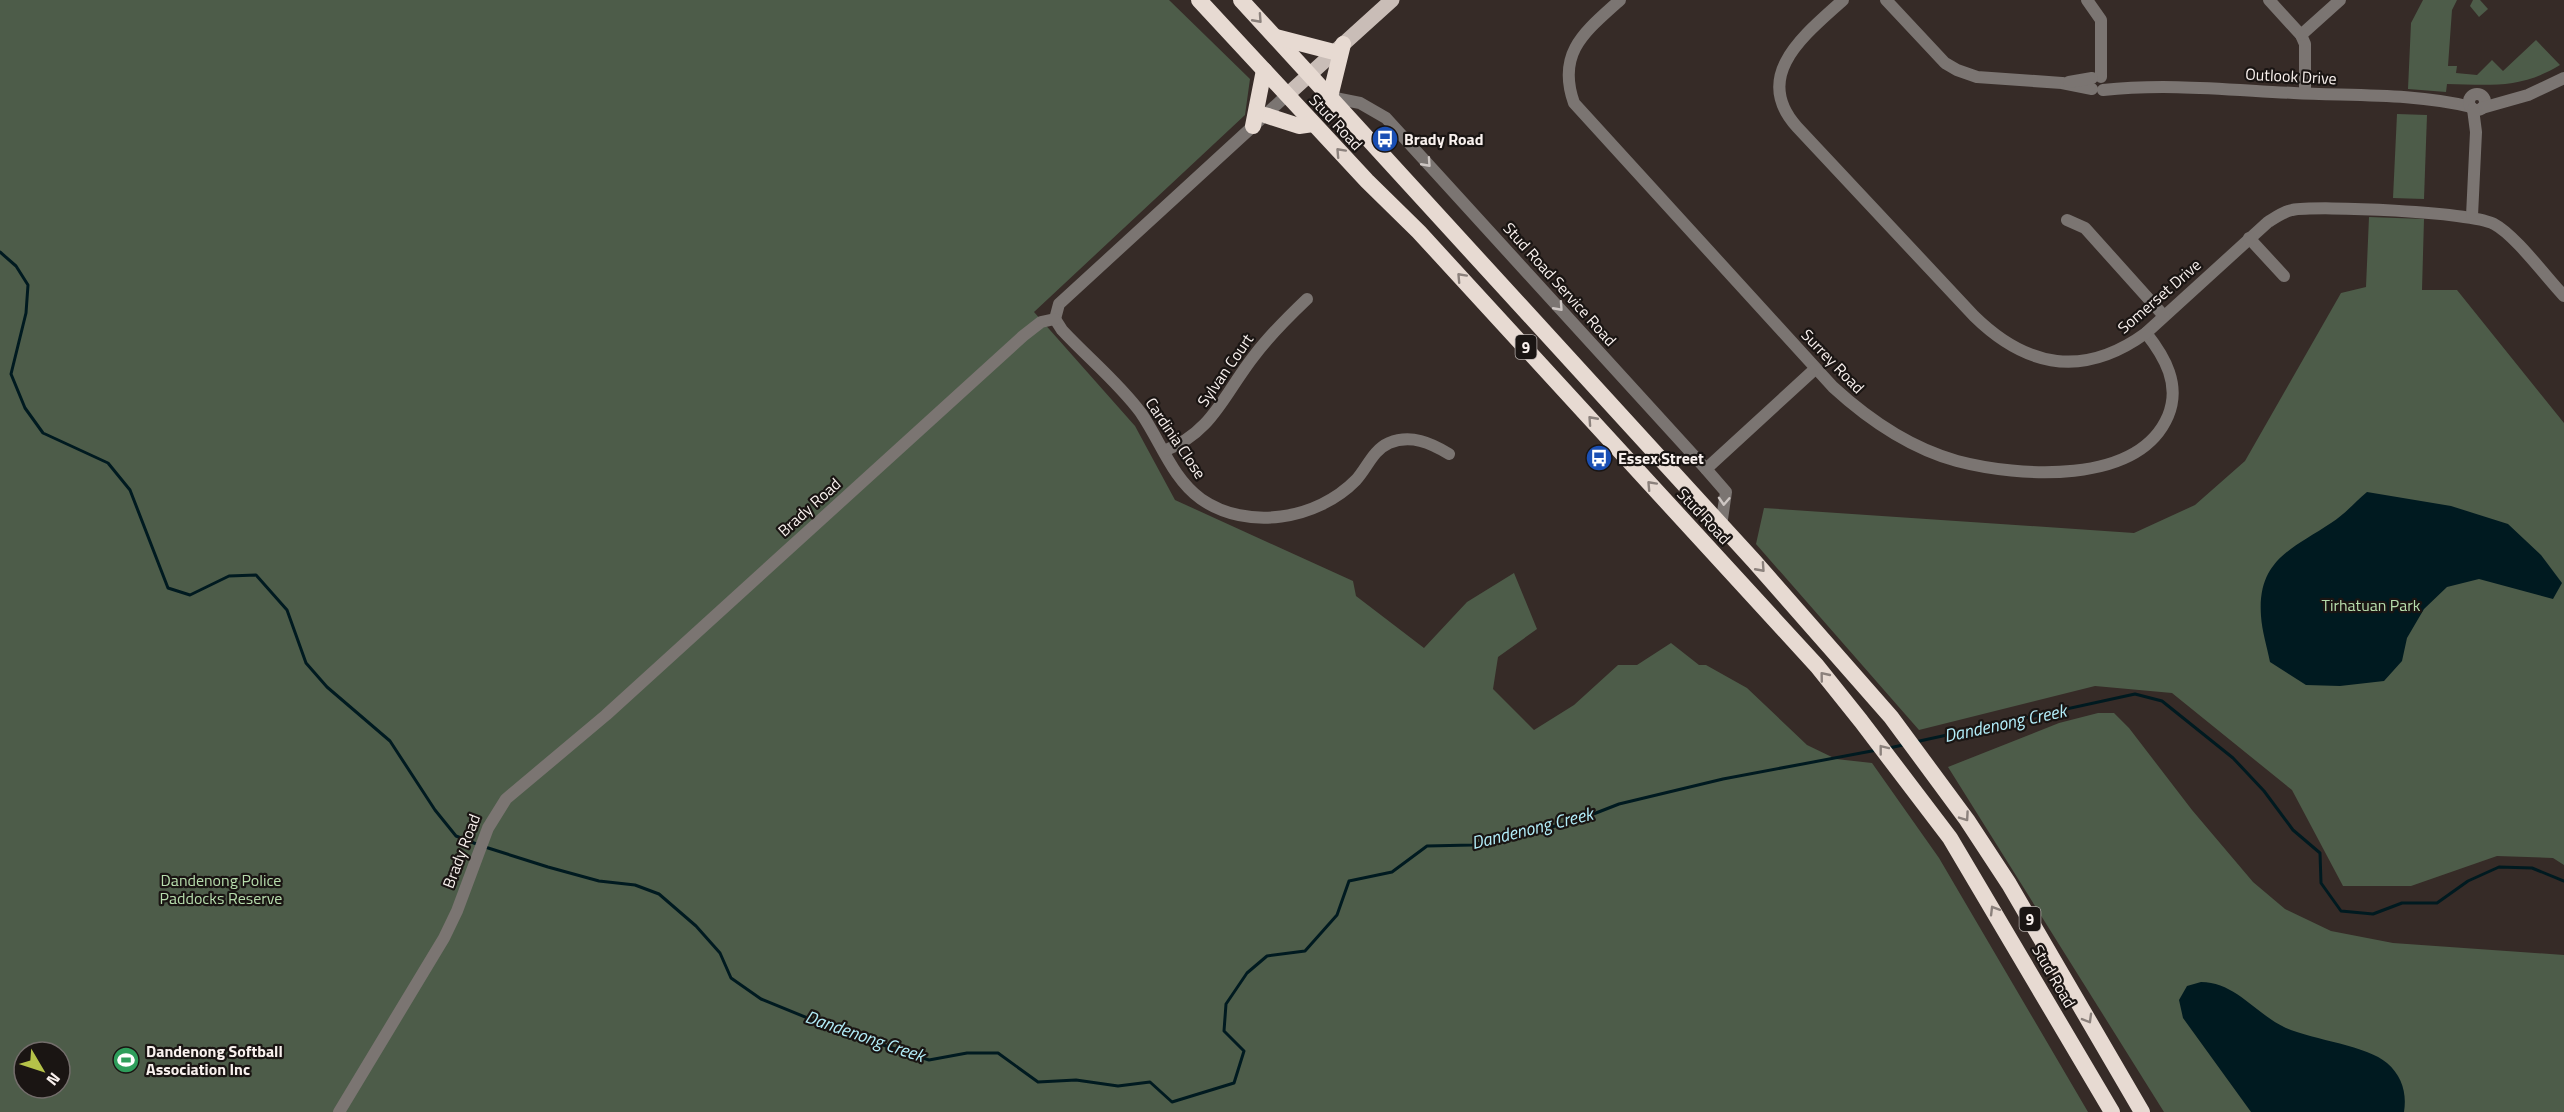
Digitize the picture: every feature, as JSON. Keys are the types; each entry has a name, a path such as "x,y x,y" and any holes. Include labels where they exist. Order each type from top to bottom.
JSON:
{"highway":[{"name":"Stud Road","path":"1199,0 1313,124 1419,231 1817,666 1950,838 2112,1112"},
{"name":"Stud Road","path":"1241,0 1721,526 1891,717 1931,769 2009,884 2142,1112"},
{"path":"1275,37 1338,48 1330,97"},
{"path":"1264,70 1259,121 1299,126 1313,124"}],"main road":[{"path":"1287,95 1392,0"}],"street":[{"name":"Surrey Road","path":"1620,0 1584,33 1573,51 1568,76 1575,103 1815,369 1856,409 1923,448 1958,461 2000,470 2072,470 2096,467 2130,457 2147,447 2164,426 2172,402 2171,379 2164,358 2146,333"},
{"name":"Somerset Drive","path":"1843,0 1794,46 1784,63 1780,92 1786,111 1797,127 1974,316 1996,337 2022,353 2070,361 2099,357 2128,346 2146,333 2268,222 2292,210 2472,216 2496,225 2505,232 2564,296"},
{"name":"Outlook Drive","path":"1886,0 1945,63 1977,77 2062,83 2098,81 2138,86 2443,100 2477,105 2528,95 2564,78"},
{"path":"2087,0 2101,20 2098,81"},
{"path":"2269,0 2301,35 2305,44 2305,93"},
{"path":"2301,35 2340,0"},
{"path":"1055,319 1059,304 1287,95"},
{"name":"Stud Road Service Road","path":"1330,97 1360,103 1386,118 1706,469 1726,492 1721,526"},
{"path":"2472,216 2477,105"},
{"path":"2067,220 2085,228 2164,316"},
{"path":"2249,238 2284,276"},
{"name":"Sylvan Court","path":"1164,451 1179,445 1212,418 1254,355 1307,299"},
{"name":"Cardinia Close","path":"1055,319 1062,330 1133,404 1180,478 1200,498 1234,514 1265,518 1304,511 1326,502 1356,480 1382,447 1394,441 1412,438 1449,454"},
{"name":"Brady Road","path":"339,1112 440,946 493,817 512,793 606,715 1023,336 1041,322 1055,319"},
{"path":"1706,469 1815,369"}],"green space":[{"name":"Dandenong Police Paddocks Reserve","path":"0,0 1169,0 1250,79 1245,115 1034,312 1135,426 1175,500 1353,581 1356,596 1424,648 1467,602 1514,573 1537,629 1498,657 1493,689 1534,730 1574,705 1618,665 1637,665 1671,643 1699,665 1706,665 1747,688 1807,745 1836,759 1872,763 1939,858 2088,1112 0,1112"},
{"path":"2423,0 2457,0 2452,10 2448,66 2457,66 2456,73 2477,75 2492,60 2503,71 2536,40 2560,65 2546,73 2518,82 2491,85 2447,84 2446,92 2408,89 2411,23"},
{"path":"2473,0 2480,0 2488,9 2479,17 2470,6"},
{"path":"2397,114 2427,115 2424,199 2393,198"},
{"name":"Tirhatuan Park","path":"2369,217 2424,219 2422,290 2457,290 2564,423 2564,865 2553,858 2497,856 2411,886 2343,886 2292,790 2172,693 2095,686 1919,730 1756,544 1764,508 2134,533 2195,505 2245,461 2341,293 2366,287"},
{"path":"2098,713 2114,713 2129,728 2192,810 2253,882 2285,909 2331,931 2393,943 2564,955 2564,1112 2164,1112 1948,767 2059,723"}],"water":[{"path":"2367,492 2451,506 2508,524 2541,555 2562,583 2553,599 2479,579 2447,587 2424,609 2407,638 2402,661 2384,681 2340,686 2306,685 2270,662 2261,616 2261,597 2265,582 2271,569 2280,558 2336,520"},
{"path":"2201,982 2224,987 2284,1027 2353,1047 2378,1057 2392,1068 2400,1079 2405,1098 2404,1112 2251,1112 2183,1018 2179,1000 2187,986"}],"waterway":[{"name":"Dandenong Creek","path":"0,252 16,266 28,285 26,313 11,374 25,408 43,433 108,463 130,490 168,588 190,595 229,576 256,575 287,610 306,663 327,687 390,741 435,810 456,836 479,845"},
{"name":"Dandenong Creek","path":"1915,742 2135,694 2162,701 2233,758 2264,791 2293,830 2320,853 2321,883 2341,911 2373,914 2402,903 2437,903 2468,881 2499,867 2532,868 2564,881"},
{"name":"Dandenong Creek","path":"1889,748 1903,745"},
{"name":"Dandenong Creek","path":"485,847 599,881 635,885 659,894 696,926 720,953 731,978 761,999 837,1030 929,1060 967,1053 998,1053 1038,1082 1076,1080 1118,1086 1150,1082 1172,1102 1234,1083 1244,1051 1224,1031 1226,1004 1247,973 1267,956 1305,951 1337,915 1349,881 1392,872 1427,846 1472,845 1573,822 1619,804 1723,779 1877,750"}],"place":[{"name":"Brady Road","path":"1385,139"},
{"name":"Essex Street","path":"1599,458"},
{"name":"Dandenong Softball Association Inc","path":"126,1060"}]}
